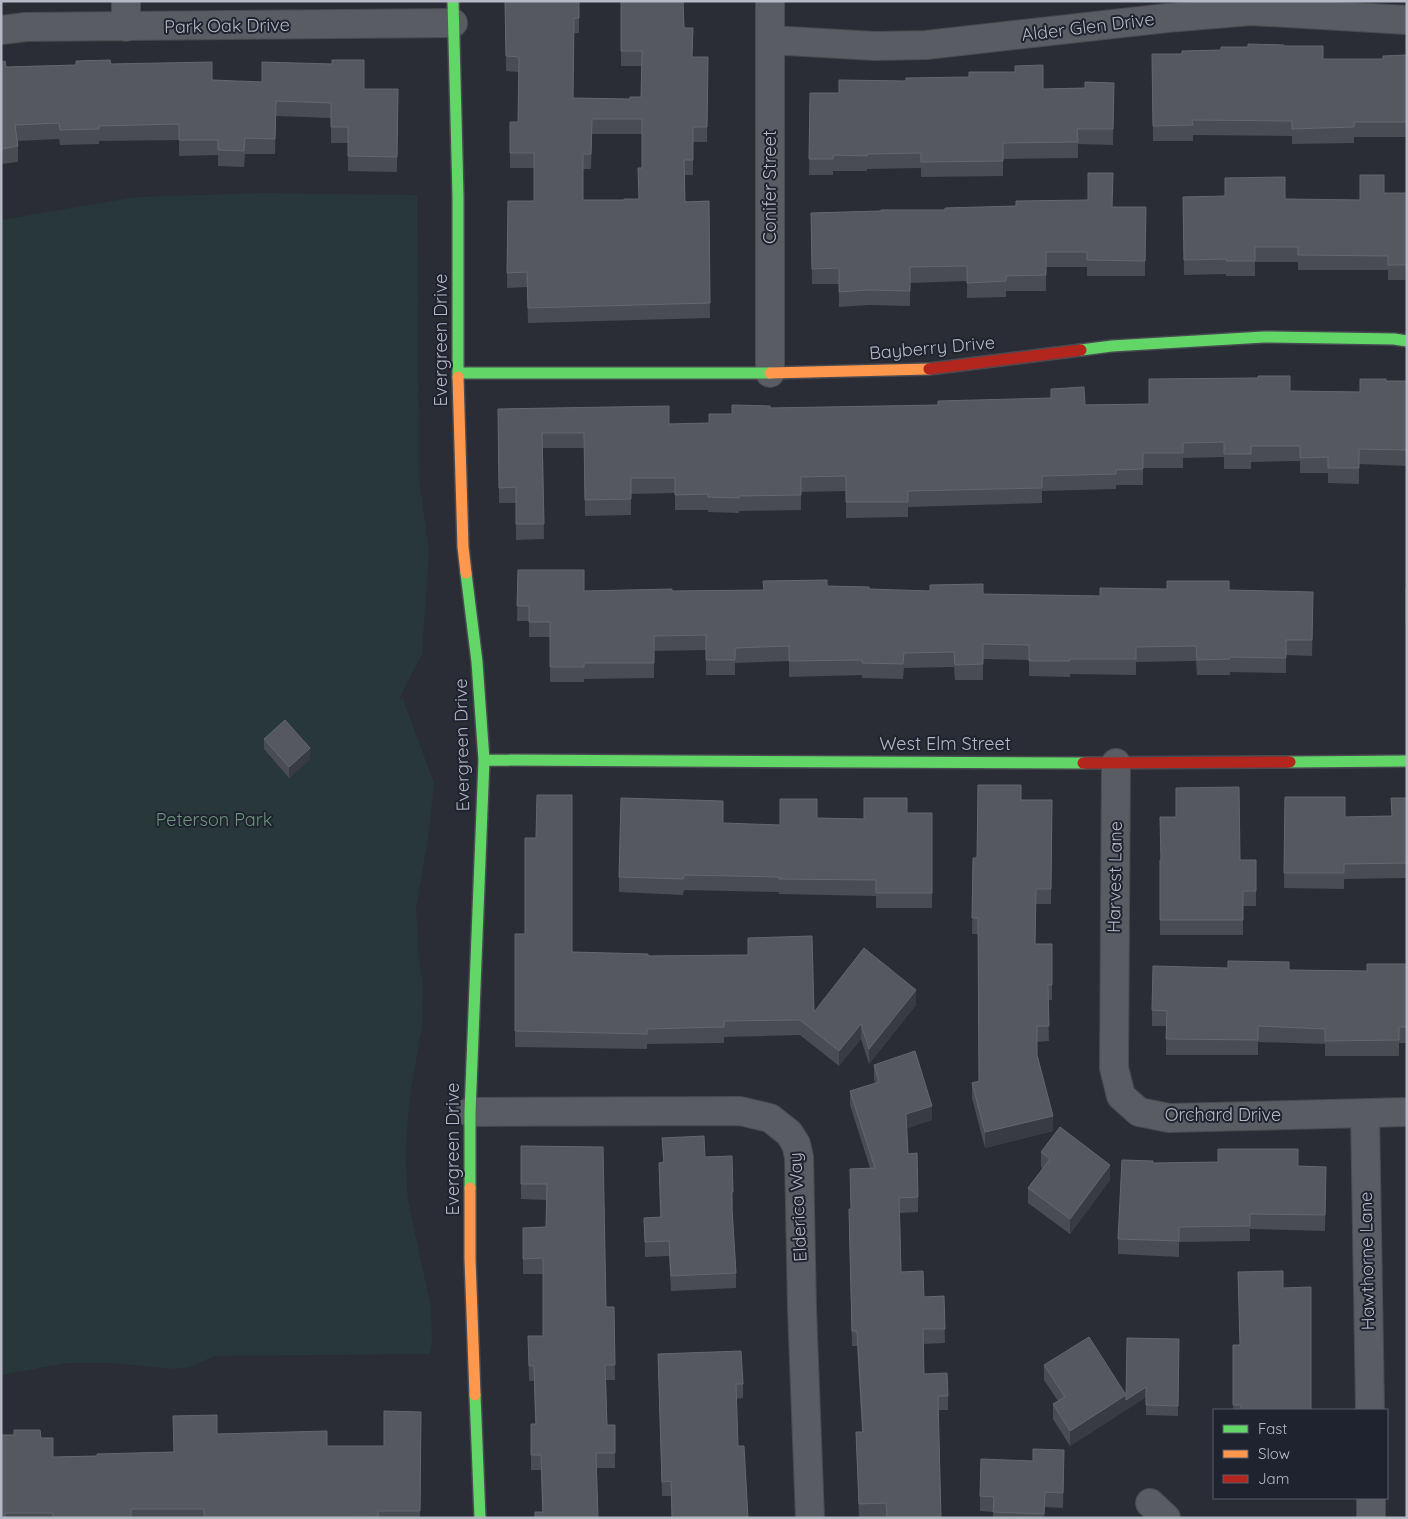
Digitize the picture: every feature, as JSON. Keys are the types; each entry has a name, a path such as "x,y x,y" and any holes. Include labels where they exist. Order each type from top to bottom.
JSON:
{"street":[{"name":"Conifer Street","path":"770,1 770,373"},
{"name":"Alder Glen Drive","path":"770,40 875,46 926,45 1167,18 1251,11 1407,20"},
{"name":"Park Oak Drive","path":"1,30 126,14 453,12"},
{"name":"Evergreen Drive","path":"453,12 458,196 458,373 463,547 477,662 484,760 470,1112 470,1259 480,1518"},
{"name":"Bayberry Drive","path":"458,373 770,373 922,370 1112,346 1264,338 1394,339 1407,341"},
{"name":"West Elm Street","path":"484,760 1116,763 1407,761"},
{"name":"Harvest Lane","path":"1114,992 1116,763"},
{"name":"Orchard Drive","path":"1114,992 1114,1068 1121,1096 1139,1112 1170,1118 1407,1112"},
{"name":"Elderica Way","path":"470,1112 740,1111 770,1118 789,1133 796,1144 799,1158 802,1309 810,1518"},
{"name":"Hawthorne Lane","path":"1365,1113 1370,1409"},
{"path":"1371,1499 1371,1518"}],"green space":[{"name":"Peterson Park","path":"261,193 417,195 419,478 429,552 422,654 401,694 399,705 402,697 434,783 428,838 416,908 419,959 423,986 422,1025 410,1095 405,1151 408,1201 431,1308 432,1342 430,1354 214,1356 190,1367 175,1369 109,1363 67,1363 1,1375 1,220 137,197"}],"building":[{"path":"505,1 579,1 579,18 574,18 573,98 630,99 630,97 641,97 642,51 621,51 621,1 683,1 684,28 693,28 692,57 708,57 707,127 693,127 693,160 684,160 685,202 709,201 710,303 528,308 527,272 507,273 508,201 534,201 534,153 510,153 510,122 518,122 519,57 506,56","holes":["592,119 642,119 642,168 638,168 639,199 583,200 583,154 591,154"]},
{"path":"1248,44 1323,46 1323,59 1383,59 1383,56 1407,55 1407,122 1354,122 1354,127 1292,129 1292,121 1192,120 1193,125 1153,126 1152,54 1182,54 1182,51 1221,50 1221,47 1248,47"},
{"path":"110,60 111,64 212,62 212,80 262,82 262,62 332,64 332,60 364,60 364,89 398,89 397,157 348,156 348,127 331,127 331,103 276,101 275,139 245,138 244,151 218,150 218,140 179,140 179,124 99,126 99,129 60,130 59,123 15,125 18,146 1,149 1,62 5,61 6,67 76,65 76,61"},
{"path":"1043,65 1043,89 1085,88 1085,82 1114,83 1113,129 1077,129 1078,142 1003,143 1003,161 921,162 921,153 867,154 867,156 833,155 833,159 809,159 810,93 839,93 839,80 906,81 906,78 969,77 969,72 1015,72 1015,66"},
{"path":"1088,173 1113,173 1112,207 1146,207 1145,261 1087,260 1087,252 1046,252 1046,275 1006,276 1006,281 967,283 967,266 910,267 910,291 869,290 839,292 839,268 812,269 811,213 945,210 945,208 1016,206 1016,201 1088,200"},
{"path":"1360,175 1384,175 1384,193 1407,193 1407,265 1388,265 1388,256 1298,255 1298,247 1255,247 1255,261 1226,261 1226,259 1184,260 1183,197 1225,196 1225,178 1285,177 1285,199 1360,200"},
{"path":"1258,376 1290,376 1290,391 1360,392 1360,379 1407,381 1407,450 1359,449 1359,468 1328,468 1328,457 1300,458 1300,446 1251,446 1251,454 1224,454 1224,442 1183,443 1183,453 1143,453 1143,469 1116,470 1116,474 1042,476 1042,488 908,491 908,502 846,502 846,476 801,477 801,495 739,496 739,498 708,497 708,494 675,495 675,478 631,478 631,499 585,500 584,433 542,433 544,524 516,524 516,487 499,488 498,409 669,406 669,424 709,423 709,414 732,414 732,405 770,406 770,408 938,405 938,401 1051,398 1051,389 1084,387 1085,405 1149,404 1149,379 1258,378"},
{"path":"518,570 584,570 584,591 672,589 672,591 764,590 763,581 827,580 827,586 869,587 869,589 930,591 930,585 983,584 983,594 1100,596 1100,588 1167,589 1167,581 1229,581 1229,590 1313,592 1312,640 1286,640 1286,658 1230,657 1230,659 1197,660 1196,646 1136,647 1136,659 1029,661 1029,645 983,644 983,664 955,665 954,652 904,653 903,664 862,663 862,660 789,661 789,646 735,648 735,660 706,660 706,635 654,636 654,663 584,663 584,667 550,667 550,622 529,622 529,606 517,606"},
{"path":"1407,588 1407,624 1406,624"},
{"path":"285,720 310,748 289,767 264,739"},
{"path":"978,785 1021,785 1021,800 1052,800 1051,889 1036,889 1035,944 1052,944 1052,985 1048,985 1049,1026 1037,1026 1037,1055 1053,1116 985,1132 972,1083 979,1081 978,918 972,918 973,858 977,858"},
{"path":"1239,787 1240,860 1256,860 1256,891 1243,891 1243,920 1160,920 1160,817 1176,817 1176,788"},
{"path":"537,795 572,795 572,952 648,954 648,956 748,955 748,938 812,936 814,1012 864,948 916,990 869,1049 861,1024 839,1051 800,1020 724,1021 724,1027 647,1029 647,1034 515,1031 515,934 525,934 525,838 536,838"},
{"path":"1285,797 1345,797 1345,817 1392,816 1391,798 1407,798 1407,863 1344,864 1344,873 1284,873"},
{"path":"621,798 723,801 723,823 780,825 780,799 817,799 817,818 864,819 864,798 907,798 907,813 932,813 932,893 876,893 876,880 779,879 779,877 684,875 683,879 619,877"},
{"path":"1228,961 1289,962 1289,970 1367,971 1367,964 1407,964 1407,1027 1399,1027 1399,1040 1325,1041 1325,1029 1258,1026 1258,1040 1166,1039 1167,1011 1152,1010 1153,966 1228,968"},
{"path":"915,1051 932,1106 906,1114 908,1154 917,1153 918,1197 899,1198 901,1272 923,1271 924,1297 944,1296 945,1329 923,1329 924,1374 947,1373 948,1396 938,1396 941,1518 887,1518 886,1503 859,1504 856,1432 863,1432 857,1331 852,1331 850,1169 875,1168 850,1091 879,1082 874,1065"},
{"path":"1060,1127 1110,1165 1070,1219 1028,1188 1050,1159 1041,1152"},
{"path":"704,1136 705,1157 732,1156 733,1192 731,1192 736,1273 671,1276 669,1241 645,1242 644,1218 661,1217 659,1163 664,1162 662,1138"},
{"path":"521,1146 603,1147 606,1307 614,1307 615,1365 605,1365 607,1425 615,1425 615,1453 596,1453 598,1518 535,1518 535,1512 543,1512 541,1455 531,1455 531,1424 536,1424 534,1366 529,1366 528,1336 543,1336 543,1258 523,1259 523,1228 546,1227 547,1184 521,1184"},
{"path":"1218,1149 1298,1149 1298,1166 1326,1167 1325,1215 1250,1214 1250,1226 1179,1227 1179,1241 1118,1239 1122,1160 1153,1161 1153,1163 1218,1162"},
{"path":"1283,1271 1283,1288 1311,1287 1311,1409 1241,1409 1241,1405 1233,1405 1233,1345 1240,1345 1238,1272"},
{"path":"1089,1337 1126,1395 1070,1431 1053,1404 1065,1397 1044,1365"},
{"path":"1127,1338 1179,1339 1178,1406 1146,1405 1146,1387 1126,1400"},
{"path":"741,1351 743,1384 736,1384 738,1446 744,1446 748,1518 672,1518 671,1481 662,1482 658,1354"},
{"path":"384,1411 421,1412 420,1511 378,1511 378,1517 204,1518 204,1509 131,1509 131,1518 53,1518 53,1513 5,1513 5,1518 1,1518 1,1435 14,1435 14,1430 40,1430 41,1438 53,1438 53,1457 174,1452 173,1416 217,1415 217,1434 327,1431 327,1446 384,1446"},
{"path":"1033,1449 1064,1450 1063,1493 1045,1492 1044,1514 993,1512 994,1497 980,1496 981,1459 1033,1461"}],"traffic: fast":[{"path":"453,1 458,196 458,377"},
{"path":"1081,350 1112,346 1264,337 1394,339 1407,341"},
{"path":"458,373 770,373"},
{"path":"466,573 477,662 484,760 470,1112 470,1188"},
{"path":"484,760 1083,763"},
{"path":"1290,762 1407,761"},
{"path":"475,1395 480,1518"}],"traffic: slow":[{"path":"770,373 929,369"},
{"path":"458,377 463,547 466,573"},
{"path":"470,1188 470,1259 475,1395"}],"traffic: jam":[{"path":"929,369 1081,350"},
{"path":"1083,763 1290,762"}]}
